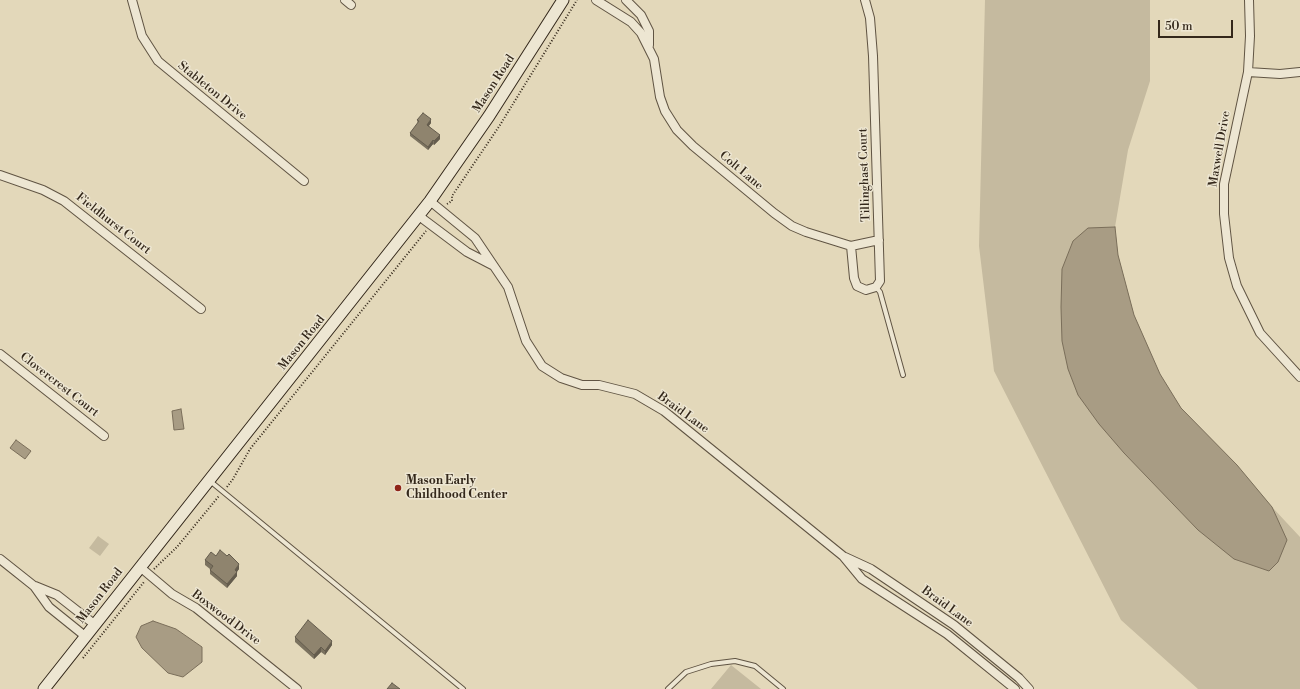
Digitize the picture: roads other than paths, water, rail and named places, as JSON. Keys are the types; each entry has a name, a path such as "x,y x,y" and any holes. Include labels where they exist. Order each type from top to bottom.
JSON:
{"main road":[{"name":"Mason Road","path":"44,689 94,624 419,216 510,83 563,0"}],"street":[{"name":"Stableton Drive","path":"132,0 142,36 158,62 304,181"},
{"name":"Colt Lane","path":"596,0 631,22 641,33 649,46 654,60 659,89 665,111 677,130 687,141 762,204 792,226 851,246 879,240"},
{"name":"Colt Lane","path":"626,0 641,15 649,32 649,46"},
{"name":"Tillinghast Court","path":"865,0 870,18 873,41 880,281 876,287"},
{"name":"Maxwell Drive","path":"1249,0 1250,36 1248,72 1224,184 1224,214 1229,258 1237,286 1260,333 1300,377"},
{"path":"1248,72 1280,74 1300,72"},
{"name":"Fieldhurst Court","path":"0,175 43,190 64,200 201,309"},
{"name":"Braid Lane","path":"430,201 475,238 508,287 526,341 542,366 561,378 582,385 599,385 635,394 664,411 843,556 862,579 947,634 1015,689"},
{"name":"Braid Lane","path":"419,216 466,252 493,266"},
{"path":"851,246 854,278 857,286 866,290 876,287"},
{"name":"Clovercrest Court","path":"0,354 104,436"},
{"name":"Braid Lane","path":"843,556 871,569 954,626 1019,678 1029,689"},
{"path":"0,559 34,586 49,607 85,636"},
{"name":"Boxwood Drive","path":"140,568 172,594 196,608 297,689"},
{"path":"34,586 57,595 94,624"}],"lane":[{"path":"876,287 880,292 903,375"},
{"path":"209,480 463,689"},
{"path":"947,634 954,626"},
{"path":"668,689 686,672 711,664 735,661 755,666 784,689"}],"place":[{"name":"Mason Early Childhood Center","path":"398,488"}]}
